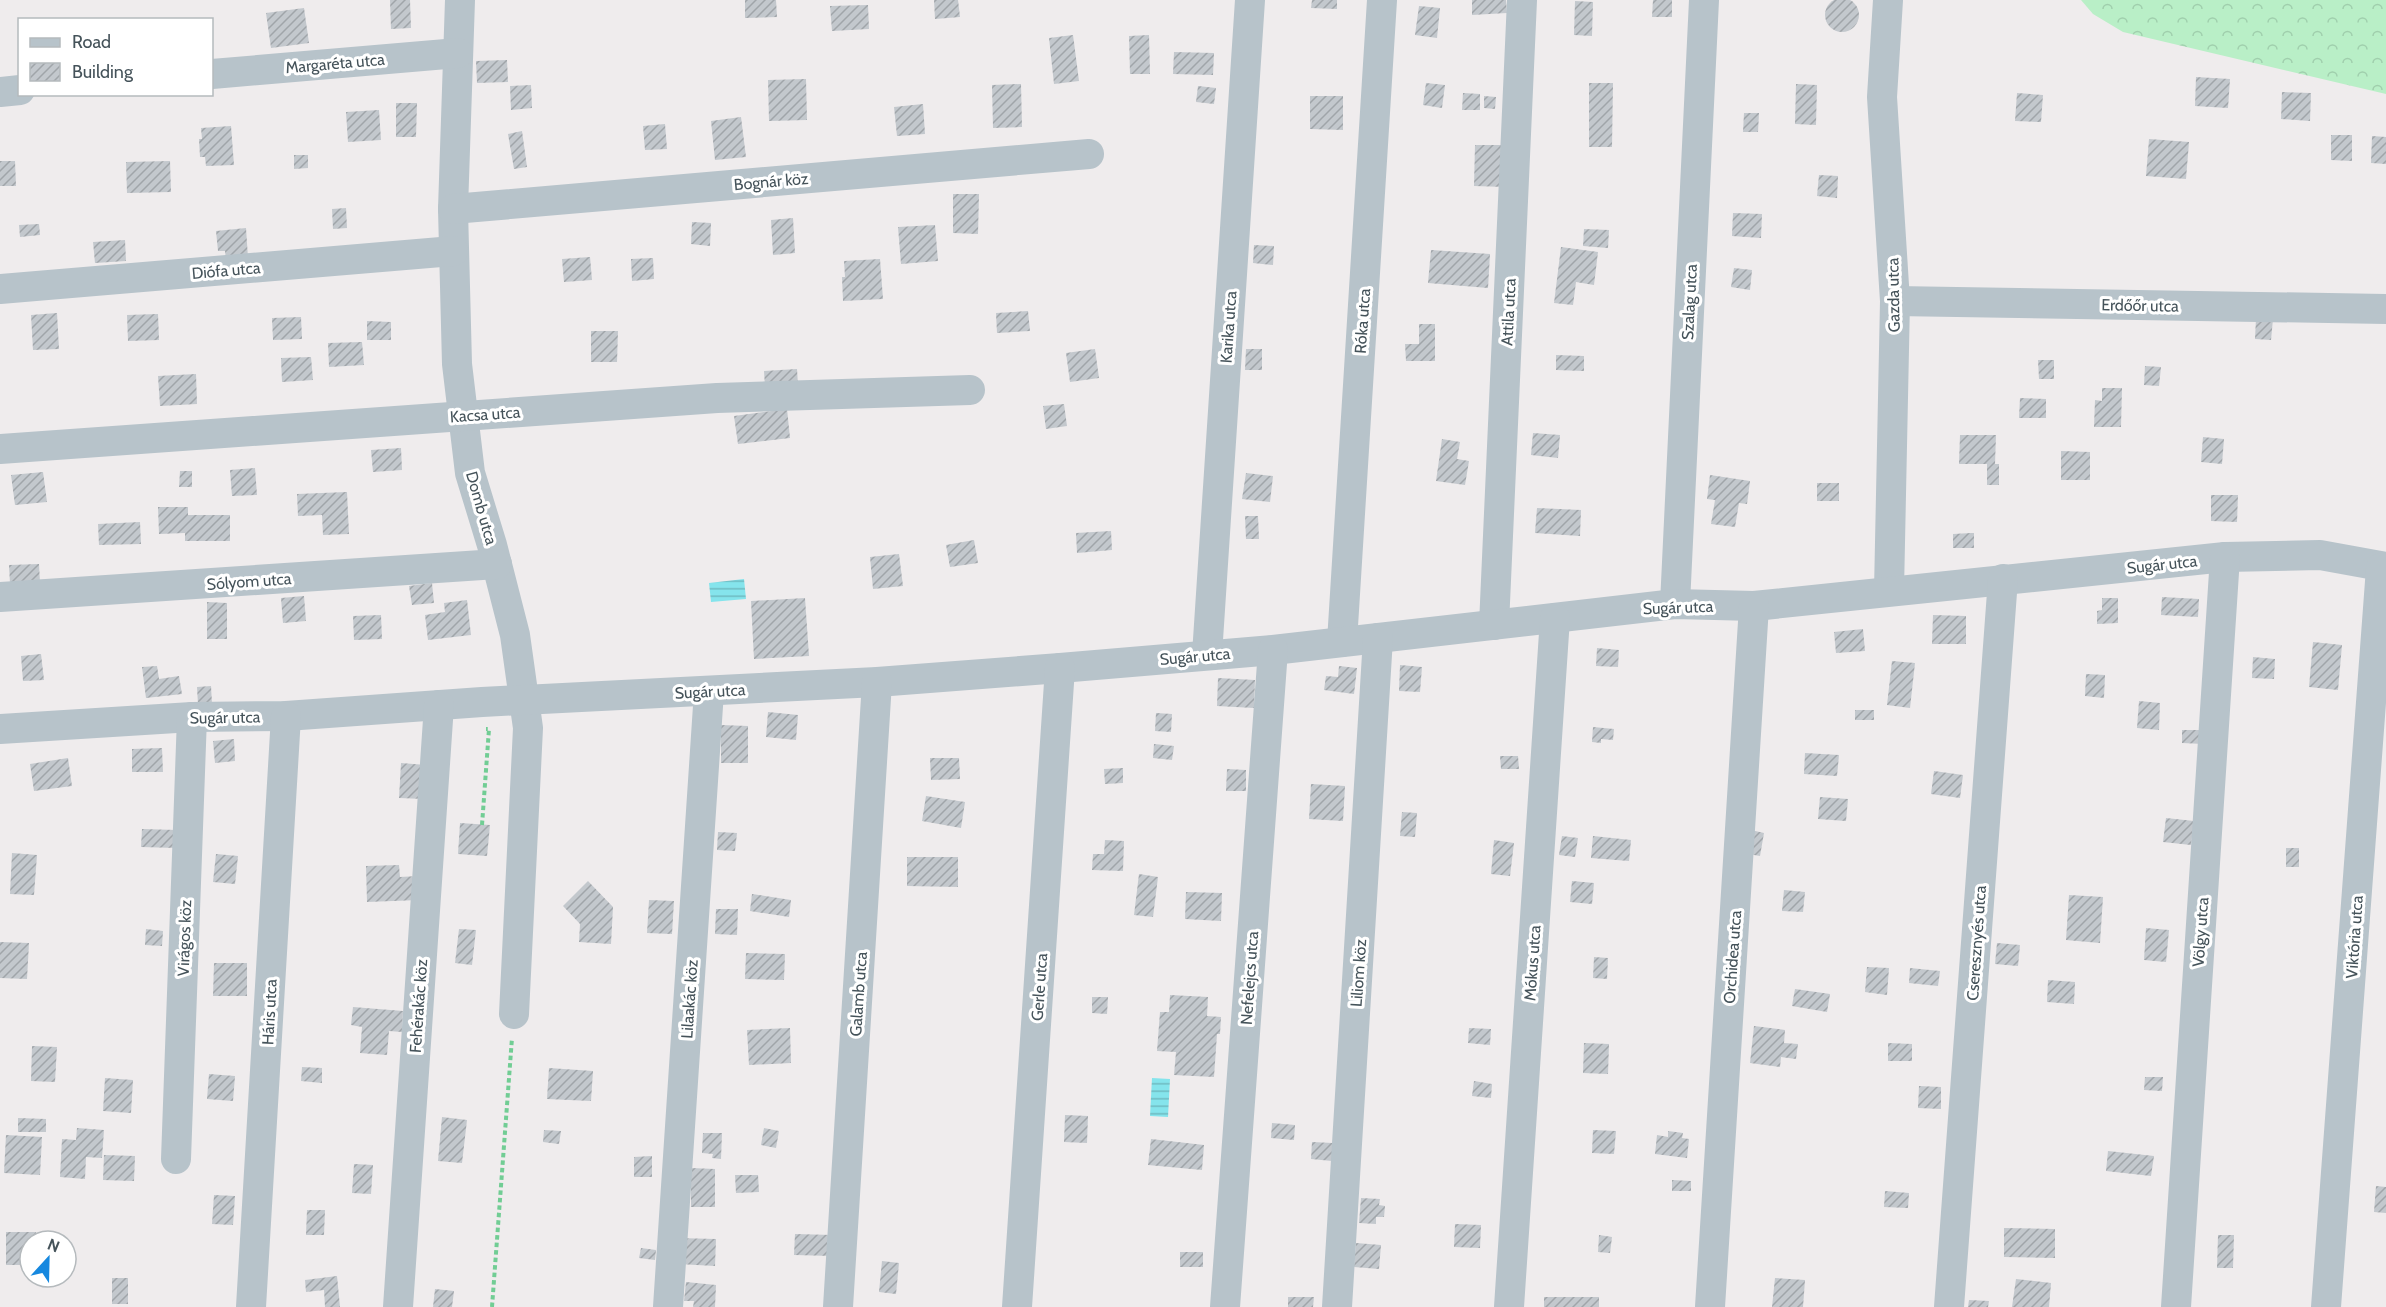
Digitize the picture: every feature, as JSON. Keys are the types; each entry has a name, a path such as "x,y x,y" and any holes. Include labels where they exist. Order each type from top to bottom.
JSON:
{"street":[{"name":"Domb utca","path":"460,0 453,209 457,364 470,473 515,635 528,728 514,1014"},
{"name":"Karika utca","path":"1207,655 1250,0"},
{"name":"Róka utca","path":"1342,642 1382,0"},
{"name":"Attila utca","path":"1494,625 1522,0"},
{"name":"Szalag utca","path":"1675,604 1704,0"},
{"name":"Gazda utca","path":"1888,0 1882,97 1894,301 1889,591"},
{"name":"Margaréta utca","path":"213,74 458,52"},
{"path":"0,92 18,90"},
{"name":"Bognár köz","path":"453,209 1089,154"},
{"name":"Diófa utca","path":"0,289 453,251"},
{"name":"Erdőőr utca","path":"1894,301 2386,309"},
{"name":"Kacsa utca","path":"0,448 717,398 970,390"},
{"name":"Sugár utca","path":"0,729 192,717 286,716 1060,668 1273,650 1675,604 1754,606 2225,557 2320,555 2384,567"},
{"name":"Völgy utca","path":"2176,1307 2225,557"},
{"name":"Sólyom utca","path":"0,597 497,564"},
{"name":"Viktória utca","path":"2326,1307 2384,567"},
{"name":"Cseresznyés utca","path":"1949,1307 2003,579"},
{"name":"Orchidea utca","path":"1710,1307 1754,606"},
{"name":"Mókus utca","path":"1509,1307 1555,618"},
{"name":"Liliom köz","path":"1337,1307 1378,639"},
{"name":"Nefelejcs utca","path":"1225,1307 1273,650"},
{"name":"Gerle utca","path":"1017,1307 1060,668"},
{"name":"Galamb utca","path":"838,1307 877,681"},
{"name":"Lilaakác köz","path":"668,1307 709,691"},
{"name":"Fehérakác köz","path":"398,1307 439,705"},
{"name":"Háris utca","path":"251,1307 286,716"},
{"name":"Virágos köz","path":"176,1159 192,717"}],"path":[{"path":"481,729 489,729 482,825"},
{"path":"492,1307 514,1014"}],"green space":[{"path":"2081,0 2386,0 2386,94 2123,32 2093,14"}],"water":[{"path":"744,579 746,599 711,602 709,583"},
{"path":"1152,1078 1170,1079 1168,1117 1150,1116"}],"building":[{"path":"1835,-1 1849,-1 1858,8 1858,22 1849,31 1835,31 1826,22 1826,8"},
{"path":"390,0 410,0 411,28 391,29"},
{"path":"745,0 776,0 777,17 745,18"},
{"path":"934,0 958,0 960,17 935,19"},
{"path":"1312,0 1337,0 1337,9 1311,8"},
{"path":"1472,0 1506,0 1507,13 1472,15"},
{"path":"1653,0 1672,0 1672,17 1652,17"},
{"path":"1575,1 1593,2 1592,36 1574,35"},
{"path":"868,5 869,29 832,31 830,6"},
{"path":"1419,6 1440,8 1437,38 1415,35"},
{"path":"304,8 309,43 271,48 266,13"},
{"path":"1073,35 1079,81 1054,84 1049,38"},
{"path":"1149,35 1150,74 1130,74 1129,36"},
{"path":"1174,52 1214,53 1213,75 1173,74"},
{"path":"507,60 508,82 477,83 476,61"},
{"path":"2196,77 2230,79 2228,108 2195,106"},
{"path":"806,79 807,120 769,121 768,80"},
{"path":"1426,83 1445,85 1442,108 1423,105"},
{"path":"1589,83 1613,83 1612,147 1589,147"},
{"path":"1021,84 1022,127 993,128 992,85"},
{"path":"1796,84 1817,85 1816,125 1795,124"},
{"path":"531,85 532,108 511,110 510,86"},
{"path":"1198,86 1216,88 1214,104 1196,102"},
{"path":"2282,92 2311,93 2310,121 2281,119"},
{"path":"1463,93 1480,94 1480,110 1462,110"},
{"path":"2017,93 2043,95 2041,122 2015,121"},
{"path":"1310,96 1343,96 1343,130 1310,129"},
{"path":"1484,96 1496,97 1495,109 1484,108"},
{"path":"396,103 417,103 416,137 396,137"},
{"path":"923,104 925,134 897,136 894,107"},
{"path":"379,110 381,140 348,142 346,112"},
{"path":"1744,113 1759,113 1758,132 1743,132"},
{"path":"741,117 746,157 715,160 711,121"},
{"path":"665,124 667,149 645,150 643,126"},
{"path":"231,126 234,165 206,166 205,157 200,157 201,128"},
{"path":"522,131 527,167 514,169 508,134"},
{"path":"2331,135 2352,135 2352,161 2331,160"},
{"path":"2372,136 2386,137 2386,164 2371,163"},
{"path":"2149,139 2189,142 2186,179 2146,176"},
{"path":"1475,145 1506,145 1505,187 1474,186"},
{"path":"294,155 308,155 308,168 294,169"},
{"path":"0,161 15,161 16,186 0,186"},
{"path":"170,161 171,192 127,193 126,162"},
{"path":"1819,175 1838,176 1837,198 1817,196"},
{"path":"953,194 979,194 978,234 953,233"},
{"path":"346,208 347,228 333,229 332,209"},
{"path":"1733,213 1762,214 1761,238 1732,236"},
{"path":"793,218 795,253 773,255 771,220"},
{"path":"692,222 711,223 710,246 691,244"},
{"path":"39,224 40,235 20,237 19,225"},
{"path":"935,225 938,261 901,264 898,227"},
{"path":"246,228 248,258 226,260 225,251 218,251 216,231"},
{"path":"1584,229 1609,230 1608,248 1583,246"},
{"path":"125,240 126,261 95,263 93,242"},
{"path":"1254,245 1274,246 1273,265 1253,263"},
{"path":"1561,247 1598,252 1594,285 1576,282 1573,305 1554,303"},
{"path":"1431,250 1490,254 1488,288 1428,283"},
{"path":"590,257 592,280 564,282 562,259"},
{"path":"653,258 654,279 632,281 631,259"},
{"path":"880,259 883,299 843,301 844,261"},
{"path":"1734,268 1752,270 1750,290 1731,287"},
{"path":"1028,311 1030,331 997,333 996,313"},
{"path":"57,313 59,349 33,350 31,315"},
{"path":"158,314 159,340 128,341 127,315"},
{"path":"301,317 302,339 273,340 272,318"},
{"path":"2256,318 2273,319 2271,340 2255,339"},
{"path":"367,321 391,322 391,340 367,340"},
{"path":"1419,324 1435,324 1435,361 1406,361 1405,344 1419,344"},
{"path":"591,331 618,331 617,362 591,362"},
{"path":"362,342 364,365 329,367 328,343"},
{"path":"1095,349 1099,378 1070,382 1066,353"},
{"path":"1246,349 1262,349 1262,370 1245,370"},
{"path":"1556,355 1584,356 1584,371 1556,370"},
{"path":"311,357 313,380 282,382 281,358"},
{"path":"2038,360 2054,360 2054,379 2039,379"},
{"path":"2145,366 2161,367 2159,386 2144,385"},
{"path":"797,369 798,385 765,387 764,371"},
{"path":"196,374 197,404 160,406 158,376"},
{"path":"2102,388 2122,388 2121,427 2094,427 2095,400 2102,401"},
{"path":"2020,398 2046,399 2046,418 2019,418"},
{"path":"1064,404 1067,426 1046,429 1043,406"},
{"path":"787,409 790,438 738,444 734,416"},
{"path":"1533,433 1560,435 1558,458 1531,455"},
{"path":"1960,435 1996,435 1995,464 1999,464 1999,485 1987,485 1987,464 1959,464"},
{"path":"2203,437 2224,439 2222,464 2201,462"},
{"path":"1442,439 1460,442 1457,459 1469,461 1465,485 1436,481"},
{"path":"401,448 402,470 373,472 371,450"},
{"path":"2061,451 2090,452 2090,480 2061,480"},
{"path":"255,468 257,495 232,496 230,470"},
{"path":"180,471 192,471 192,487 179,487"},
{"path":"43,472 47,502 15,505 11,475"},
{"path":"1246,473 1273,476 1270,502 1242,499"},
{"path":"1710,475 1750,481 1747,504 1739,503 1735,527 1711,524 1715,500 1707,499"},
{"path":"1817,483 1839,483 1839,501 1817,501"},
{"path":"347,492 349,534 323,535 322,515 298,516 297,494"},
{"path":"2211,495 2238,495 2237,522 2211,521"},
{"path":"158,507 188,507 188,515 230,515 230,541 185,541 185,533 159,534"},
{"path":"1537,508 1581,510 1580,536 1535,533"},
{"path":"1245,516 1258,516 1259,539 1246,539"},
{"path":"140,522 141,544 99,545 98,524"},
{"path":"1111,531 1112,550 1077,553 1076,533"},
{"path":"1974,533 1974,548 1953,548 1953,534"},
{"path":"974,540 978,563 950,567 946,545"},
{"path":"899,554 903,586 873,589 870,557"},
{"path":"39,564 40,583 10,584 9,565"},
{"path":"432,583 434,603 412,605 409,586"},
{"path":"304,596 306,621 283,623 281,598"},
{"path":"2162,597 2199,599 2198,617 2161,615"},
{"path":"805,598 809,656 754,659 751,601"},
{"path":"2102,598 2118,598 2118,623 2097,624 2097,611 2102,610"},
{"path":"467,600 471,635 428,640 425,615 445,612 444,603"},
{"path":"207,602 227,603 227,639 207,639"},
{"path":"381,615 382,639 354,640 353,616"},
{"path":"1933,615 1966,616 1966,644 1932,644"},
{"path":"1863,629 1865,651 1836,653 1834,632"},
{"path":"2313,642 2342,645 2338,690 2309,687"},
{"path":"1597,648 1619,650 1618,667 1596,666"},
{"path":"41,654 44,680 23,681 21,656"},
{"path":"2253,657 2275,659 2274,679 2252,678"},
{"path":"1892,661 1915,663 1910,708 1887,705"},
{"path":"1400,665 1422,667 1420,692 1399,691"},
{"path":"157,666 159,679 179,676 182,694 146,698 142,667"},
{"path":"1339,666 1357,668 1354,694 1324,690 1326,676 1338,677"},
{"path":"2086,674 2105,675 2104,698 2085,696"},
{"path":"1218,678 1255,680 1254,708 1217,706"},
{"path":"211,686 212,704 198,705 197,687"},
{"path":"2139,701 2160,703 2159,730 2137,728"},
{"path":"1855,710 1874,710 1874,720 1855,720"},
{"path":"768,712 798,715 796,740 766,737"},
{"path":"1156,713 1172,714 1171,732 1155,731"},
{"path":"721,725 748,726 748,763 721,763"},
{"path":"1593,727 1614,729 1613,740 1601,739 1601,743 1592,742"},
{"path":"2182,730 2203,730 2203,744 2182,743"},
{"path":"234,739 235,761 215,763 213,741"},
{"path":"1154,744 1174,746 1172,760 1153,758"},
{"path":"162,748 163,772 132,772 132,749"},
{"path":"1805,753 1839,755 1837,776 1804,774"},
{"path":"1500,756 1518,756 1519,769 1501,769"},
{"path":"68,758 72,786 34,791 30,764"},
{"path":"930,758 959,758 960,779 931,780"},
{"path":"401,763 426,765 424,799 399,798"},
{"path":"1123,768 1123,783 1105,784 1104,769"},
{"path":"1227,769 1246,770 1246,791 1226,791"},
{"path":"1934,771 1963,775 1960,798 1931,794"},
{"path":"1311,784 1345,786 1343,821 1309,819"},
{"path":"926,796 965,802 961,828 922,821"},
{"path":"1820,797 1848,799 1846,821 1818,819"},
{"path":"1402,812 1417,813 1415,837 1400,836"},
{"path":"2166,818 2194,821 2191,845 2163,842"},
{"path":"460,823 490,825 487,856 458,854"},
{"path":"142,829 177,830 176,848 141,847"},
{"path":"1751,830 1764,833 1760,856 1748,854"},
{"path":"718,832 737,833 735,851 717,850"},
{"path":"1562,836 1578,838 1575,857 1559,855"},
{"path":"1593,836 1631,840 1629,861 1591,858"},
{"path":"1105,840 1124,841 1123,871 1092,870 1093,854 1104,854"},
{"path":"1494,840 1514,843 1510,876 1491,874"},
{"path":"2286,848 2299,848 2299,867 2286,867"},
{"path":"12,853 37,855 34,895 10,894"},
{"path":"216,854 238,856 235,884 213,882"},
{"path":"907,857 958,857 958,887 907,886"},
{"path":"399,865 400,877 418,876 419,900 367,902 366,866"},
{"path":"1139,874 1158,877 1153,917 1134,915"},
{"path":"588,881 613,907 611,944 579,942 580,924 563,906"},
{"path":"1572,881 1594,883 1592,904 1570,902"},
{"path":"1784,890 1805,892 1803,912 1782,911"},
{"path":"1186,892 1222,893 1221,921 1185,919"},
{"path":"752,894 791,900 789,917 750,911"},
{"path":"2069,895 2103,897 2100,943 2066,940"},
{"path":"649,900 674,901 672,934 647,933"},
{"path":"716,909 738,909 737,935 715,934"},
{"path":"2146,928 2169,930 2166,962 2144,960"},
{"path":"146,929 163,931 162,946 145,945"},
{"path":"459,929 476,930 472,965 455,963"},
{"path":"0,942 29,943 27,979 0,978"},
{"path":"1997,943 2020,945 2018,966 1995,964"},
{"path":"746,953 785,954 784,980 745,979"},
{"path":"1594,957 1608,958 1607,979 1593,978"},
{"path":"214,963 247,963 247,996 213,996"},
{"path":"1867,967 1889,968 1887,995 1865,992"},
{"path":"1910,968 1940,971 1938,986 1909,983"},
{"path":"2048,980 2075,982 2074,1004 2047,1002"},
{"path":"1795,989 1830,994 1827,1012 1792,1006"},
{"path":"1170,995 1208,997 1207,1016 1221,1017 1220,1034 1217,1034 1214,1077 1174,1075 1176,1052 1157,1051 1160,1012 1169,1012"},
{"path":"1092,997 1108,997 1107,1014 1092,1013"},
{"path":"353,1007 403,1011 402,1032 389,1031 387,1055 360,1053 362,1027 351,1025"},
{"path":"1754,1026 1785,1030 1784,1043 1798,1044 1796,1059 1781,1057 1780,1067 1750,1063"},
{"path":"790,1028 791,1063 749,1065 747,1030"},
{"path":"1469,1028 1491,1029 1490,1045 1468,1043"},
{"path":"1584,1043 1609,1044 1608,1074 1583,1073"},
{"path":"1888,1043 1912,1044 1912,1061 1888,1061"},
{"path":"32,1046 57,1047 55,1082 31,1081"},
{"path":"302,1067 322,1068 322,1083 301,1081"},
{"path":"549,1068 593,1071 591,1101 547,1099"},
{"path":"209,1074 235,1076 233,1101 207,1099"},
{"path":"2145,1077 2163,1077 2162,1091 2144,1090"},
{"path":"105,1078 133,1080 131,1113 103,1111"},
{"path":"1474,1081 1492,1084 1491,1098 1472,1096"},
{"path":"1919,1086 1941,1087 1941,1109 1918,1108"},
{"path":"1065,1115 1088,1116 1087,1143 1064,1142"},
{"path":"442,1117 467,1120 462,1163 438,1161"},
{"path":"18,1118 46,1119 46,1132 18,1132"},
{"path":"1272,1123 1295,1125 1294,1140 1271,1138"},
{"path":"77,1128 104,1130 102,1158 86,1157 85,1179 60,1177 62,1139 76,1140"},
{"path":"764,1128 779,1131 776,1148 761,1145"},
{"path":"544,1130 561,1131 559,1144 543,1142"},
{"path":"1593,1130 1616,1131 1614,1154 1592,1153"},
{"path":"1668,1131 1683,1133 1682,1138 1689,1139 1687,1158 1655,1154 1657,1135 1668,1137"},
{"path":"703,1133 722,1133 721,1159 712,1158 713,1154 702,1153"},
{"path":"6,1135 42,1137 40,1175 4,1173"},
{"path":"1151,1139 1204,1145 1202,1170 1148,1165"},
{"path":"1312,1142 1333,1143 1332,1161 1311,1159"},
{"path":"2108,1151 2154,1156 2151,1176 2106,1171"},
{"path":"104,1155 135,1156 134,1181 103,1180"},
{"path":"652,1156 652,1177 634,1177 634,1157"},
{"path":"354,1164 373,1165 371,1194 352,1193"},
{"path":"691,1168 715,1169 715,1207 691,1207"},
{"path":"735,1175 758,1175 759,1192 736,1193"},
{"path":"1672,1180 1691,1181 1691,1191 1672,1191"},
{"path":"2376,1186 2386,1187 2386,1213 2374,1212"},
{"path":"1885,1191 1909,1193 1908,1208 1884,1207"},
{"path":"214,1195 235,1196 233,1225 212,1224"},
{"path":"1361,1198 1380,1199 1379,1205 1385,1206 1384,1217 1376,1217 1376,1224 1359,1223"},
{"path":"307,1210 325,1210 324,1235 306,1235"},
{"path":"1455,1224 1481,1225 1480,1248 1454,1247"},
{"path":"2004,1228 2055,1229 2055,1258 2004,1257"},
{"path":"6,1232 18,1232 18,1265 6,1265"},
{"path":"795,1234 833,1235 832,1256 794,1255"},
{"path":"1599,1235 1612,1237 1610,1253 1598,1252"},
{"path":"2218,1235 2234,1235 2233,1268 2217,1268"},
{"path":"678,1238 716,1239 715,1266 678,1264"},
{"path":"1356,1243 1381,1245 1379,1269 1354,1267"},
{"path":"641,1248 656,1250 655,1260 639,1258"},
{"path":"1180,1252 1203,1252 1203,1267 1180,1267"},
{"path":"882,1261 899,1263 896,1294 879,1292"},
{"path":"337,1276 340,1307 325,1307 324,1290 306,1292 305,1280"},
{"path":"112,1278 128,1278 128,1304 112,1304"},
{"path":"1775,1278 1805,1280 1803,1307 1772,1307"},
{"path":"2016,1279 2051,1283 2049,1307 2012,1307"},
{"path":"686,1282 716,1285 715,1307 693,1307 694,1301 684,1301"},
{"path":"435,1289 454,1291 452,1307 433,1307"},
{"path":"1288,1297 1314,1297 1313,1307 1288,1307"},
{"path":"1544,1297 1599,1297 1599,1307 1544,1307"},
{"path":"1969,1300 1989,1301 1988,1307 1968,1307"}]}
